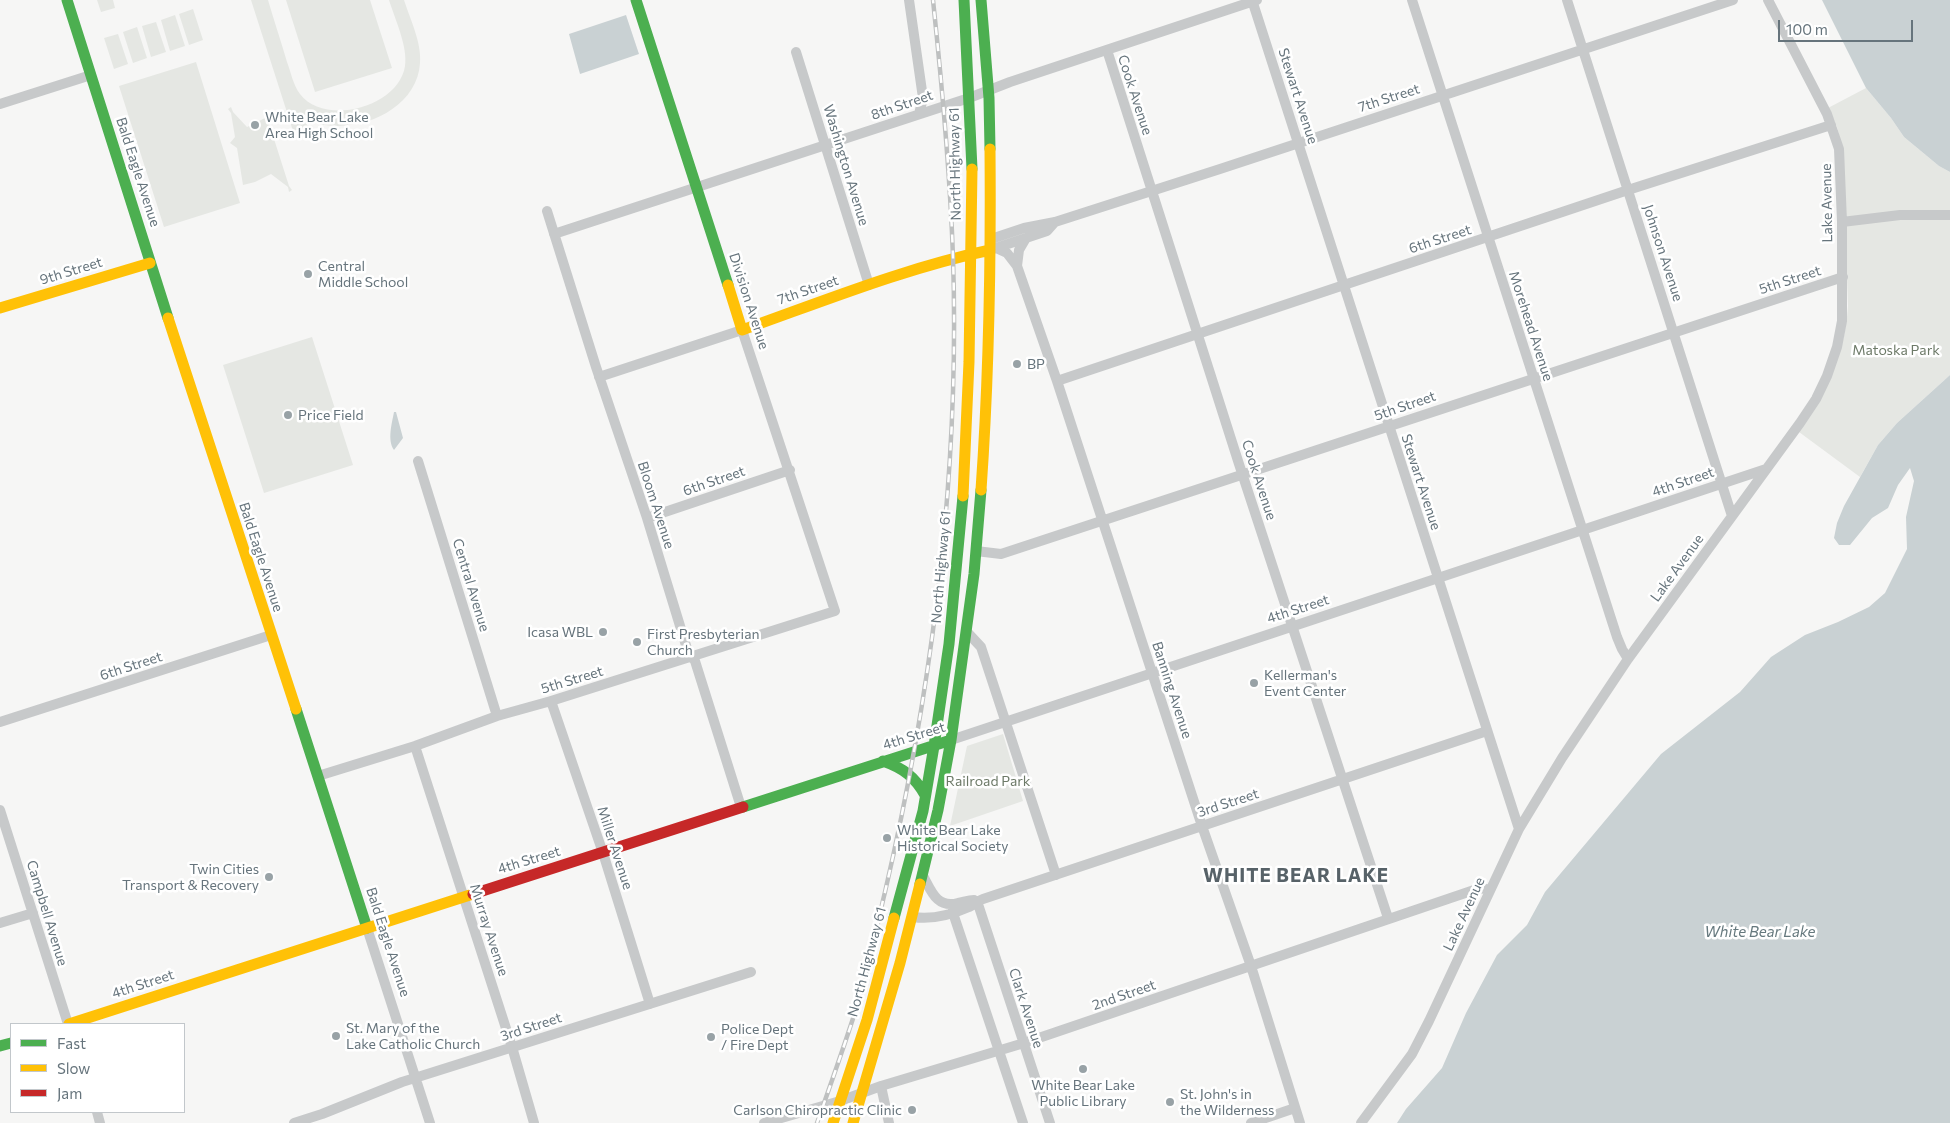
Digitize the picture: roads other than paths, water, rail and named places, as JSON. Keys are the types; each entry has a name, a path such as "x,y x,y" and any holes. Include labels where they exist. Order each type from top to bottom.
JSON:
{"street":[{"name":"Bald Eagle Avenue","path":"67,0 270,635 318,776 430,1123"},
{"name":"Division Avenue","path":"636,0 742,330 835,610"},
{"path":"909,0 923,98 919,114"},
{"name":"North Highway 61","path":"833,1123 867,1020 925,795 949,644 966,446 971,254 972,174 964,0"},
{"path":"853,1123 913,917 938,810 952,740 967,632 976,551 984,445 992,246 989,91 981,0"},
{"name":"Morehead Avenue","path":"1412,0 1617,637 1628,659"},
{"name":"Johnson Avenue","path":"1567,0 1732,516"},
{"name":"7th Street","path":"992,246 1024,228 1054,222 1152,191 1733,0"},
{"name":"Lake Avenue","path":"1361,1123 1412,1054 1519,829 1584,724 1628,659 1816,399 1827,376 1837,347 1842,321 1843,277 1839,149 1832,125 1768,0"},
{"name":"8th Street","path":"554,234 969,98 1019,79 1254,1"},
{"name":"Stewart Avenue","path":"1254,1 1388,426 1439,578 1519,829"},
{"name":"Cook Avenue","path":"1107,50 1199,334 1242,474 1388,918"},
{"name":"Washington Avenue","path":"796,52 869,285"},
{"path":"0,104 91,75"},
{"name":"6th Street","path":"1058,381 1628,190 1832,125"},
{"name":"Bloom Avenue","path":"547,211 599,377 647,518 688,652 695,661 741,807"},
{"path":"1842,222 1900,216 1950,216"},
{"name":"7th Street","path":"599,377 742,330 869,285 992,246 1047,231 1054,222"},
{"path":"1018,266 1019,250 1026,238"},
{"name":"Banning Avenue","path":"992,246 1007,253 1018,266 1058,381 1102,521 1250,966 1300,1123"},
{"name":"9th Street","path":"0,308 150,263"},
{"name":"5th Street","path":"976,551 1001,554 1843,277"},
{"name":"Central Avenue","path":"418,461 498,716"},
{"name":"4th Street","path":"71,1023 934,746 1766,469"},
{"name":"6th Street","path":"647,518 790,470"},
{"path":"960,531 964,544 968,549 976,551"},
{"name":"5th Street","path":"318,776 415,746 498,716 691,657 835,610"},
{"path":"967,632 981,647 1056,875"},
{"name":"6th Street","path":"0,722 270,635"},
{"name":"Miller Avenue","path":"551,701 603,853 650,1004"},
{"name":"3rd Street","path":"913,917 926,919 953,909 972,906 978,901 1487,731"},
{"name":"Murray Avenue","path":"415,746 512,1047 534,1123"},
{"path":"883,761 907,771 917,780 925,795"},
{"name":"Campbell Avenue","path":"0,810 68,1023"},
{"path":"922,874 935,898 953,909 1023,1123"},
{"name":"2nd Street","path":"764,1123 1024,1043 1480,888 1490,890"},
{"path":"901,892 913,917"},
{"name":"Clark Avenue","path":"978,901 1050,1123"},
{"path":"0,922 33,912"},
{"name":"3rd Street","path":"294,1123 322,1114 402,1082 751,972"},
{"path":"881,1086 889,1123"},
{"path":"1251,1123 1295,1108"}],"water":[{"path":"1822,0 1950,0 1950,172 1939,166 1904,137 1866,88"},
{"path":"626,15 639,54 580,74 569,34"},
{"name":"White Bear Lake","path":"1950,375 1950,1123 1397,1123 1406,1109 1442,1068 1466,1013 1497,955 1527,925 1545,892 1661,754 1740,692 1771,657 1805,635 1869,607 1885,593 1907,549 1906,517 1914,481 1910,468 1898,485 1888,508 1872,518 1850,545 1839,545 1834,538 1837,523 1844,506 1878,445 1897,423"},
{"path":"394,412 396,412 403,438 394,450 390,436"}],"railway":[{"path":"817,1123 858,1004 872,952 917,735 940,577 952,417 954,337 950,193 933,0"}],"place":[{"name":"White Bear Lake Area High School","path":"255,125"},
{"name":"Central Middle School","path":"308,274"},
{"name":"BP","path":"1017,364"},
{"name":"Price Field","path":"288,415"},
{"name":"Icasa WBL","path":"603,632"},
{"name":"First Presbyterian Church","path":"637,642"},
{"name":"Kellerman's Event Center","path":"1254,683"},
{"name":"White Bear Lake Historical Society","path":"887,838"},
{"name":"Twin Cities Transport & Recovery","path":"269,877"},
{"name":"St. Mary of the Lake Catholic Church","path":"336,1036"},
{"name":"Police Dept / Fire Dept","path":"711,1037"},
{"name":"White Bear Lake Public Library","path":"1083,1069"},
{"name":"St. John's in the Wilderness","path":"1170,1102"},
{"name":"Carlson Chiropractic Clinic","path":"912,1110"}],"district":[{"name":"WHITE BEAR LAKE","path":"1296,876"}],"park label":[{"name":"Matoska Park","path":"1896,350"},
{"name":"Railroad Park","path":"988,781"}]}
